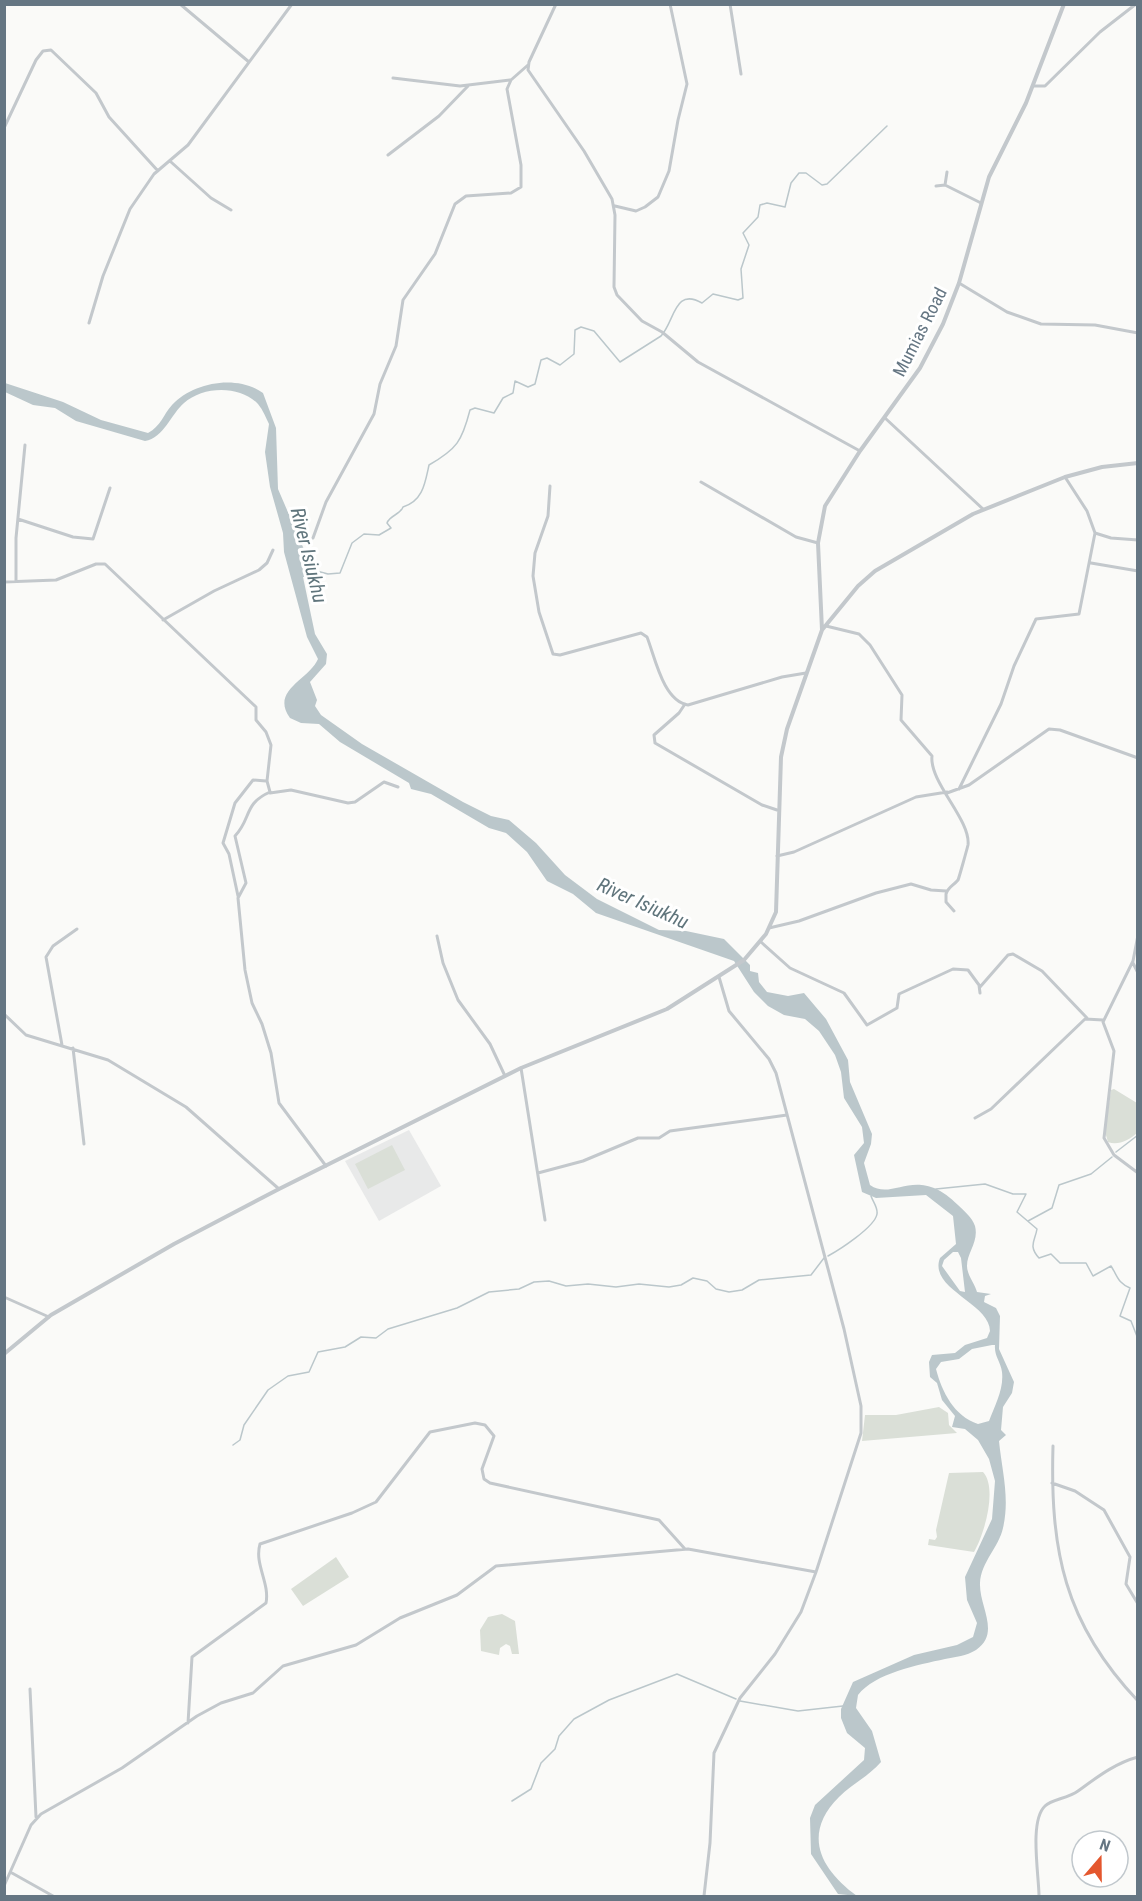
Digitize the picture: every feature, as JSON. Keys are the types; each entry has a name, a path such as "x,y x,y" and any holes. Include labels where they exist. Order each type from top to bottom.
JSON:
{"street":[{"path":"180,4 249,62"},
{"path":"89,323 128,214 158,171 188,145 292,4"},
{"path":"313,538 326,502 374,414 380,384 396,346 403,300 435,254 455,204 469,195 511,193 521,187 521,165 507,89 511,80 528,65 556,4"},
{"path":"614,206 636,211 645,207 658,196 669,171 678,116 687,84 670,4"},
{"path":"730,4 741,74"},
{"name":"Mumias Road","path":"822,630 818,543 825,506 860,451 920,368 943,324 959,283 989,177 1033,86 1064,4"},
{"path":"1033,86 1045,86 1096,36 1136,4"},
{"path":"4,128 36,60 43,51 51,50 96,93 109,117 158,171"},
{"path":"528,65 530,73 584,151 614,206 615,291 644,323 664,334 703,365 860,451"},
{"path":"393,78 468,86 511,80"},
{"path":"388,155 445,110 468,86"},
{"path":"171,162 211,198 231,210"},
{"path":"945,185 947,172"},
{"path":"936,186 945,185 981,203"},
{"path":"959,283 1007,312 1041,324 1095,325 1137,333"},
{"path":"885,418 983,509"},
{"path":"15,581 25,444"},
{"path":"4,1354 49,1317 174,1244 521,1068 663,1011 744,960 761,942 770,928 777,903 777,810 783,746 822,630 858,586 875,571 983,509 1065,477 1102,467 1137,463"},
{"path":"959,789 1001,704 1014,666 1036,619 1079,615 1091,563 1095,533 1087,511 1065,477"},
{"path":"701,482 796,537 818,543"},
{"path":"550,486 548,516 535,553 532,576 549,648 553,654 560,655 641,633 646,637 664,682 674,697 685,704"},
{"path":"18,519 73,537 93,539 110,488"},
{"path":"1095,533 1111,538 1137,540"},
{"path":"163,620 214,591 259,570 267,563 273,550"},
{"path":"1091,563 1137,571"},
{"path":"4,582 56,580 96,564 105,564 256,707 256,720 266,732 271,746 267,782 270,793"},
{"path":"770,928 799,921 876,893 911,884 931,890 946,891 959,879 968,845 966,833 931,764 932,755 901,720 902,695 870,645 859,634 826,626"},
{"path":"777,810 762,806 655,743 654,735 679,713 685,704 782,677 806,673"},
{"path":"777,856 794,852 916,797 959,789 1011,758 1048,729 1060,730 1137,758"},
{"path":"267,782 256,779 247,786 235,803 223,843 232,868 238,898 248,987 266,1036 279,1103 326,1166"},
{"path":"238,898 246,883 235,836 245,826 248,810 254,801 270,793 286,789 348,804 384,782 398,787"},
{"path":"946,891 946,902 954,911"},
{"path":"62,1045 45,961 53,946 77,929"},
{"path":"1137,935 1133,961 1103,1020 1114,1051 1104,1138 1114,1155 1137,1173"},
{"path":"437,936 453,991 465,1014 490,1044 505,1076"},
{"path":"761,942 790,968 844,993 867,1025 897,1008 899,994 953,969 968,970 980,987 980,993"},
{"path":"980,987 1008,955 1013,954 1042,971 1087,1018 1103,1020"},
{"path":"1133,961 1137,973"},
{"path":"704,1896 710,1843 714,1753 740,1698 775,1654 793,1626 816,1572 858,1448 862,1414 834,1287 772,1064 729,1011 719,976"},
{"path":"4,1014 26,1035 108,1060 186,1107 279,1189"},
{"path":"975,1118 991,1109 1087,1018"},
{"path":"73,1048 84,1144"},
{"path":"521,1068 544,1220"},
{"path":"537,1173 583,1161 638,1138 654,1139 670,1131 787,1115"},
{"path":"4,1297 49,1317"},
{"path":"188,1723 192,1657 266,1603 267,1594 259,1561 260,1544 352,1513 376,1502 406,1460 433,1431 475,1423 485,1425 494,1436 482,1469 484,1479 490,1484 659,1520 685,1549"},
{"path":"1053,1446 1053,1513 1058,1548 1070,1599 1092,1646 1137,1701"},
{"path":"1052,1483 1075,1491 1104,1510 1130,1557 1126,1584 1137,1604"},
{"path":"36,1817 121,1768 221,1703 253,1693 287,1664 346,1649 400,1618 457,1595 496,1566 685,1549 816,1572"},
{"path":"4,1886 12,1874 36,1817 30,1689"},
{"path":"1039,1896 1036,1834 1041,1810 1051,1802 1067,1799 1116,1766 1137,1758"},
{"path":"12,1874 53,1896"}],"shaded area":[{"path":"228,382 252,387 263,393 276,428 278,489 312,568 311,576 303,577 315,634 327,654 326,664 310,682 317,700 315,706 321,715 362,744 463,802 491,816 509,820 536,843 565,875 597,899 659,930 686,931 724,939 750,965 750,971 758,973 759,982 767,992 788,996 804,993 826,1019 848,1060 850,1082 872,1134 864,1163 870,1185 879,1189 918,1185 930,1187 943,1193 958,1205 974,1223 976,1232 967,1269 977,1292 991,1294 985,1296 984,1302 996,1308 1000,1316 999,1349 1014,1382 1012,1393 1003,1407 1001,1430 1006,1435 999,1441 1006,1495 1005,1517 1001,1535 983,1568 980,1583 987,1619 987,1636 983,1643 972,1652 898,1671 875,1681 858,1695 856,1708 872,1731 881,1762 839,1797 821,1824 819,1837 820,1850 825,1863 844,1886 857,1896 838,1894 811,1854 810,1818 815,1805 864,1760 865,1748 847,1733 841,1718 841,1709 853,1682 914,1655 957,1645 973,1637 977,1623 967,1600 965,1577 992,1519 995,1481 989,1459 978,1440 965,1429 952,1427 955,1416 942,1400 937,1383 930,1377 929,1362 932,1355 955,1353 965,1345 987,1338 990,1331 987,1321 980,1312 943,1279 939,1269 940,1258 956,1244 953,1216 926,1195 876,1198 862,1192 854,1155 864,1143 862,1127 844,1098 841,1072 835,1055 819,1031 805,1019 784,1015 768,1006 754,992 734,961 596,913 573,894 547,881 527,852 506,833 489,828 431,794 411,789 409,783 340,742 319,724 301,723 290,718 285,708 288,693 318,659 307,637 284,552 283,533 270,487 265,452 269,424 258,404 242,393 232,391 201,393 184,403 162,431 152,439 145,441 76,421 55,408 33,405 5,392 5,383 63,402 101,420 148,433 156,427 181,397 203,386","holes":["953,1252 958,1252 961,1258 965,1292 960,1291 942,1266 944,1260","995,1345 1001,1368 1002,1385 989,1421 978,1424 962,1415 950,1402 936,1369 941,1362 959,1359 972,1349"]},
{"path":"1114,1089 1137,1103 1137,1133 1119,1143 1108,1142 1105,1132 1111,1090"},
{"path":"409,1130 441,1186 379,1221 345,1161"},
{"path":"392,1145 405,1170 368,1189 355,1164"},
{"path":"939,1407 948,1413 949,1425 957,1433 862,1441 865,1415 896,1415"},
{"path":"983,1472 989,1489 988,1512 982,1535 974,1552 928,1545 929,1539 935,1540 937,1537 936,1530 949,1473"},
{"path":"336,1557 349,1577 303,1606 291,1589"},
{"path":"502,1614 515,1621 519,1654 512,1654 510,1646 506,1644 500,1648 499,1655 481,1651 480,1630 488,1617"}],"waterway":[{"name":"River Isiukhu","path":"313,570 328,574 340,573 352,543 364,534 379,535 391,528 387,523 388,520 419,496 429,465 446,454 457,443 470,410 475,408 494,413 503,398 513,393 515,381 528,387 535,384 541,360 547,358 560,365 574,354 575,330 581,327 594,331 620,362 661,336 680,302 693,299 702,303 713,294 738,300 743,298 741,269 749,245 743,233 758,217 760,205 767,203 785,207 791,183 799,173 806,173 822,185 827,184 887,126"},
{"path":"1116,1152 1138,1135"},
{"path":"1028,1221 1052,1208 1059,1185 1091,1174 1112,1157"},
{"path":"936,1189 985,1184 1013,1194 1026,1194 1017,1212 1037,1229 1033,1244 1039,1258 1051,1254 1060,1263 1086,1263 1093,1276 1111,1266 1121,1282 1130,1288 1120,1316 1131,1321 1138,1339"},
{"path":"828,1256 856,1238 875,1219 877,1209 871,1196"},
{"path":"233,1445 240,1440 244,1425 268,1390 288,1376 309,1372 318,1352 345,1347 361,1337 376,1338 388,1329 457,1308 489,1292 519,1289 534,1282 549,1281 566,1286 588,1284 616,1287 639,1284 669,1287 681,1285 693,1278 707,1281 716,1289 729,1292 742,1290 759,1280 811,1275 824,1258"},
{"path":"512,1801 531,1789 541,1763 555,1749 559,1736 574,1719 609,1700 677,1674 736,1699"},
{"path":"740,1701 798,1711 843,1706"}]}
